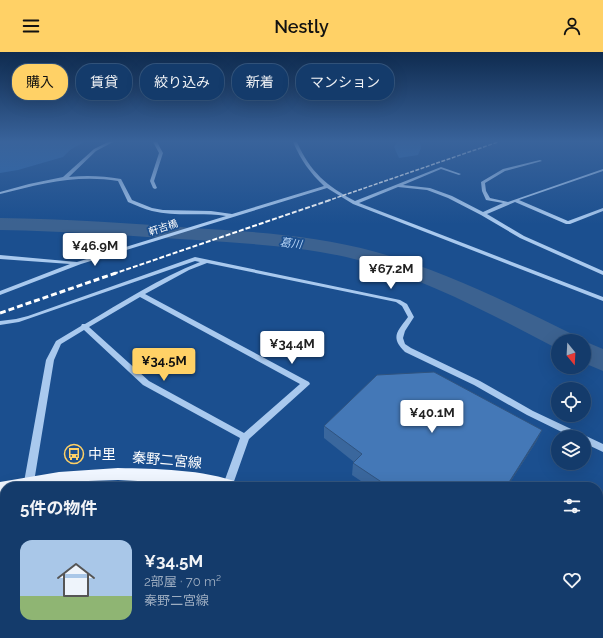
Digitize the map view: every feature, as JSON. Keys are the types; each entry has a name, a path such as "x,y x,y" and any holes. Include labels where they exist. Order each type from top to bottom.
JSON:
{"main road":[{"name":"秦野二宮線","path":"29,482 66,476 149,474 204,482"}],"street":[{"path":"65,178 74,169"},
{"path":"155,188 152,181 156,169"},
{"path":"311,169 328,186 355,203 603,299"},
{"path":"355,203 438,169"},
{"path":"445,169 459,174"},
{"path":"507,169 483,182 484,191 488,199 508,203"},
{"path":"483,214 515,200 603,170"},
{"path":"595,173 603,176"},
{"path":"0,193 65,178 106,177 120,180 130,201 152,210 182,213 214,212 232,215"},
{"name":"軒吉橋","path":"0,293 79,263 188,228 328,186"},
{"path":"400,186 428,189 450,197 522,237 603,273"},
{"path":"515,200 568,223 603,209"},
{"path":"0,257 79,263"},
{"path":"0,323 17,321 30,317 195,259 398,301 405,305 410,312 411,317 399,335 398,340 408,350 477,383 530,413 565,430"},
{"path":"29,482 50,360 58,342 140,294 187,269 206,262"},
{"path":"140,294 306,384 245,437 232,482"},
{"path":"84,326 146,383 245,437"},
{"path":"591,442 603,448"}],"shaded area":[{"path":"0,169 20,169 18,170 0,173"}],"building":[{"path":"434,372 542,430 509,482 382,482 353,463 362,454 324,426 377,375"}],"waterway":[{"name":"葛川","path":"0,224 49,225 259,238 324,246 367,256 418,273 492,305 551,334"},
{"name":"葛川","path":"591,355 603,361"}],"railway":[{"path":"327,201 419,169"},
{"path":"113,274 330,200"},
{"path":"0,313 116,273"}],"place":[{"name":"中里","path":"74,454"}]}
